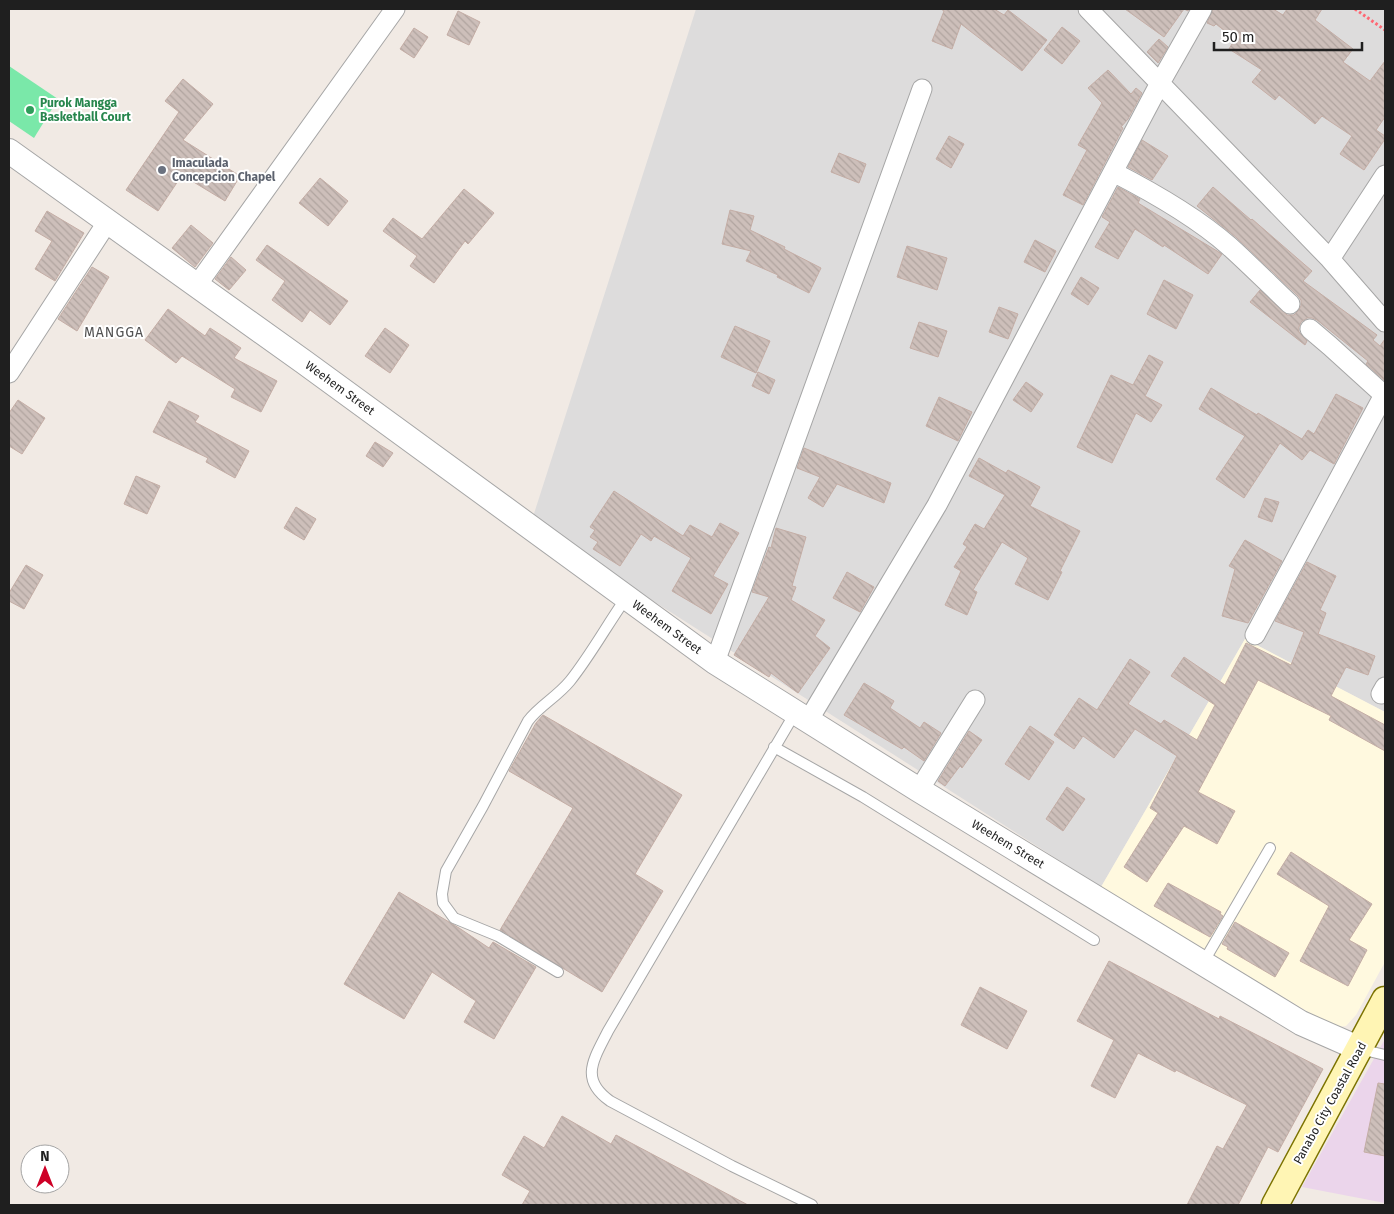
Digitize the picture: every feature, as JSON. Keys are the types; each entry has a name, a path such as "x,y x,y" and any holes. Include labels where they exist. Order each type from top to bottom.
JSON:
{"main road":[{"name":"Panabo City Coastal Road","path":"1275,1205 1385,1000"}],"street":[{"path":"197,285 395,9"},
{"path":"1088,9 1330,260 1385,322"},
{"path":"801,717 937,505 1160,83 1202,9"},
{"path":"715,662 922,89"},
{"name":"Weehem Street","path":"9,151 197,285 715,662 919,790 1302,1023 1360,1049"},
{"path":"1113,172 1142,187 1212,233 1228,245 1290,304"},
{"path":"1330,260 1385,174"},
{"path":"9,374 108,221"},
{"path":"1255,635 1385,394 1310,329"},
{"path":"919,790 975,700"}],"lane":[{"path":"558,972 498,936 454,918 444,903 442,894 446,871 528,721 534,712 550,701 570,682 626,598"},
{"path":"801,717 774,747 608,1031 594,1059 592,1078 598,1092 610,1101 732,1166 812,1205"},
{"path":"774,747 863,797 1094,940"},
{"path":"1203,963 1270,848"},
{"path":"1360,1049 1385,1055"}],"path":[{"path":"1355,9 1385,30"}],"shaded area":[{"path":"696,9 1385,9 1385,712 1245,639 1101,887 531,523"},
{"path":"1245,639 1385,712 1385,962 1356,1015 1346,1026 1338,1027 1323,1021 1101,887"},
{"path":"1385,1039 1385,1203 1302,1187"}],"green space":[{"name":"Purok Mangga Basketball Court","path":"9,66 58,99 34,138 9,121"}],"building":[{"path":"941,9 994,9 1004,15 1008,10 1047,40 1022,71 961,24 952,49 932,41 944,11"},
{"path":"1125,9 1184,9 1164,37"},
{"path":"1213,9 1273,9 1283,15 1287,9 1322,9 1315,20 1353,49 1343,62 1370,81 1385,61 1385,117 1376,130 1385,136 1385,139 1364,170 1340,154 1352,136 1322,116 1315,124 1279,95 1275,100 1252,82 1262,70 1229,49 1235,39 1216,24 1214,26 1207,23"},
{"path":"458,11 480,22 469,45 447,35"},
{"path":"1062,27 1080,41 1062,64 1044,50"},
{"path":"414,28 428,37 414,58 400,49"},
{"path":"1159,39 1168,47 1158,63 1147,52"},
{"path":"1108,70 1131,94 1136,88 1142,93 1128,119 1121,127 1123,128 1083,205 1063,195 1087,150 1078,145 1102,103 1088,88"},
{"path":"183,79 213,104 183,140 240,176 225,201 182,175 158,211 126,190 179,112 165,101"},
{"path":"949,136 964,144 951,168 936,159"},
{"path":"1142,140 1168,156 1152,180 1128,167"},
{"path":"839,153 866,164 859,183 831,172"},
{"path":"320,178 348,201 328,226 299,203"},
{"path":"1118,187 1140,199 1138,203 1222,254 1208,274 1164,245 1163,247 1135,229 1118,259 1095,247 1110,222 1102,217"},
{"path":"1213,187 1312,271 1303,281 1377,335 1373,340 1380,346 1385,339 1385,381 1366,364 1368,361 1317,320 1307,318 1301,322 1299,332 1307,341 1305,345 1250,302 1260,290 1287,315 1294,315 1301,306 1301,300 1298,296 1237,238 1197,206"},
{"path":"464,189 494,213 468,244 465,241 434,283 410,266 417,256 383,231 393,218 422,239"},
{"path":"730,210 754,216 750,230 785,247 784,249 821,268 809,293 777,277 778,275 746,261 751,251 722,244"},
{"path":"47,211 84,233 55,281 35,269 52,241 35,231"},
{"path":"191,225 213,243 195,267 172,248"},
{"path":"1035,240 1056,251 1045,272 1024,262"},
{"path":"267,245 348,301 330,325 310,310 302,322 272,300 285,281 256,260"},
{"path":"907,246 947,258 937,290 897,277"},
{"path":"231,257 246,270 229,290 215,279"},
{"path":"92,267 109,277 77,331 58,319"},
{"path":"1081,277 1099,288 1088,305 1071,294"},
{"path":"1164,280 1193,295 1176,329 1147,314"},
{"path":"999,307 1018,314 1008,339 989,332"},
{"path":"168,309 205,336 210,328 241,348 234,358 277,381 261,412 231,397 235,389 182,356 176,363 145,340"},
{"path":"919,322 947,331 938,357 910,348"},
{"path":"735,326 770,341 756,373 721,357"},
{"path":"385,328 409,345 390,373 365,356"},
{"path":"1149,355 1163,362 1145,396 1162,405 1151,422 1136,413 1112,463 1077,447 1111,375 1133,385"},
{"path":"758,372 775,380 769,394 752,386"},
{"path":"1026,382 1043,394 1031,412 1013,400"},
{"path":"1211,388 1302,439 1308,430 1314,434 1336,394 1363,408 1334,464 1310,450 1302,460 1280,443 1244,498 1216,479 1245,436 1199,409"},
{"path":"939,397 972,412 958,441 926,426"},
{"path":"18,400 45,418 22,454 9,446 9,413"},
{"path":"169,401 199,416 195,422 249,451 235,478 206,462 208,458 153,432"},
{"path":"375,442 393,453 383,467 366,456"},
{"path":"804,448 891,483 884,503 837,484 823,507 808,498 820,477 797,468"},
{"path":"979,458 1006,473 1008,470 1040,487 1030,506 1080,531 1048,600 1015,584 1028,558 1002,542 973,590 977,592 967,615 945,605 961,571 954,567 967,547 963,544 975,524 984,529 1005,495 969,476"},
{"path":"136,476 160,486 147,514 124,504"},
{"path":"614,491 683,536 690,525 712,537 720,523 739,533 713,576 728,584 711,614 672,591 691,558 654,536 651,541 641,534 620,566 593,549 598,542 590,537 595,530 590,527"},
{"path":"1265,498 1279,502 1272,522 1258,517"},
{"path":"296,507 316,519 304,540 284,528"},
{"path":"776,528 806,537 792,586 796,587 791,600 825,620 815,636 830,648 798,693 771,673 769,677 734,655 769,597 752,592 769,547 771,548"},
{"path":"1245,540 1282,561 1248,623 1222,616 1235,569 1229,566"},
{"path":"1307,562 1336,576 1320,610 1326,613 1318,634 1375,656 1368,675 1346,667 1331,696 1385,725 1385,751 1329,720 1331,716 1258,680 1198,792 1235,811 1217,844 1184,826 1147,882 1124,867 1158,813 1150,808 1177,756 1135,729 1114,758 1083,736 1074,749 1054,735 1079,698 1097,710 1130,659 1150,672 1128,704 1161,724 1164,720 1197,740 1215,705 1171,676 1184,657 1225,685 1246,643 1291,665 1304,632 1275,621"},
{"path":"26,565 43,575 24,609 9,601 9,593"},
{"path":"847,572 874,587 860,612 833,598"},
{"path":"864,683 894,701 890,708 920,728 924,722 941,733 924,761 904,747 902,749 844,715"},
{"path":"543,715 682,795 635,874 663,891 602,992 500,930 573,808 509,771 536,723"},
{"path":"1030,726 1054,742 1029,780 1005,764"},
{"path":"969,731 982,740 962,768 960,766 945,786 938,781"},
{"path":"1067,787 1085,799 1063,831 1046,819"},
{"path":"1291,852 1372,904 1349,940 1367,950 1348,986 1300,961 1329,906 1277,874"},
{"path":"1168,883 1221,912 1220,914 1223,916 1210,937 1154,906"},
{"path":"399,892 489,948 493,942 536,967 494,1039 464,1022 476,1001 432,972 404,1019 344,984"},
{"path":"1235,922 1289,953 1275,977 1227,949 1228,947 1222,944"},
{"path":"1109,961 1219,1019 1220,1016 1323,1069 1278,1152 1268,1147 1238,1205 1187,1205 1217,1146 1223,1149 1247,1105 1138,1053 1115,1098 1091,1086 1114,1040 1077,1021"},
{"path":"980,987 1027,1011 1007,1049 961,1025"},
{"path":"1378,1083 1385,1084 1385,1156 1364,1152"},
{"path":"562,1116 611,1144 616,1135 748,1205 522,1205 530,1191 502,1175 524,1136 544,1148"}],"place":[{"name":"Purok Mangga Basketball Court","path":"30,110"},
{"name":"Imaculada Concepcion Chapel","path":"162,170"}],"district":[{"name":"MANGGA","path":"114,332"}]}
